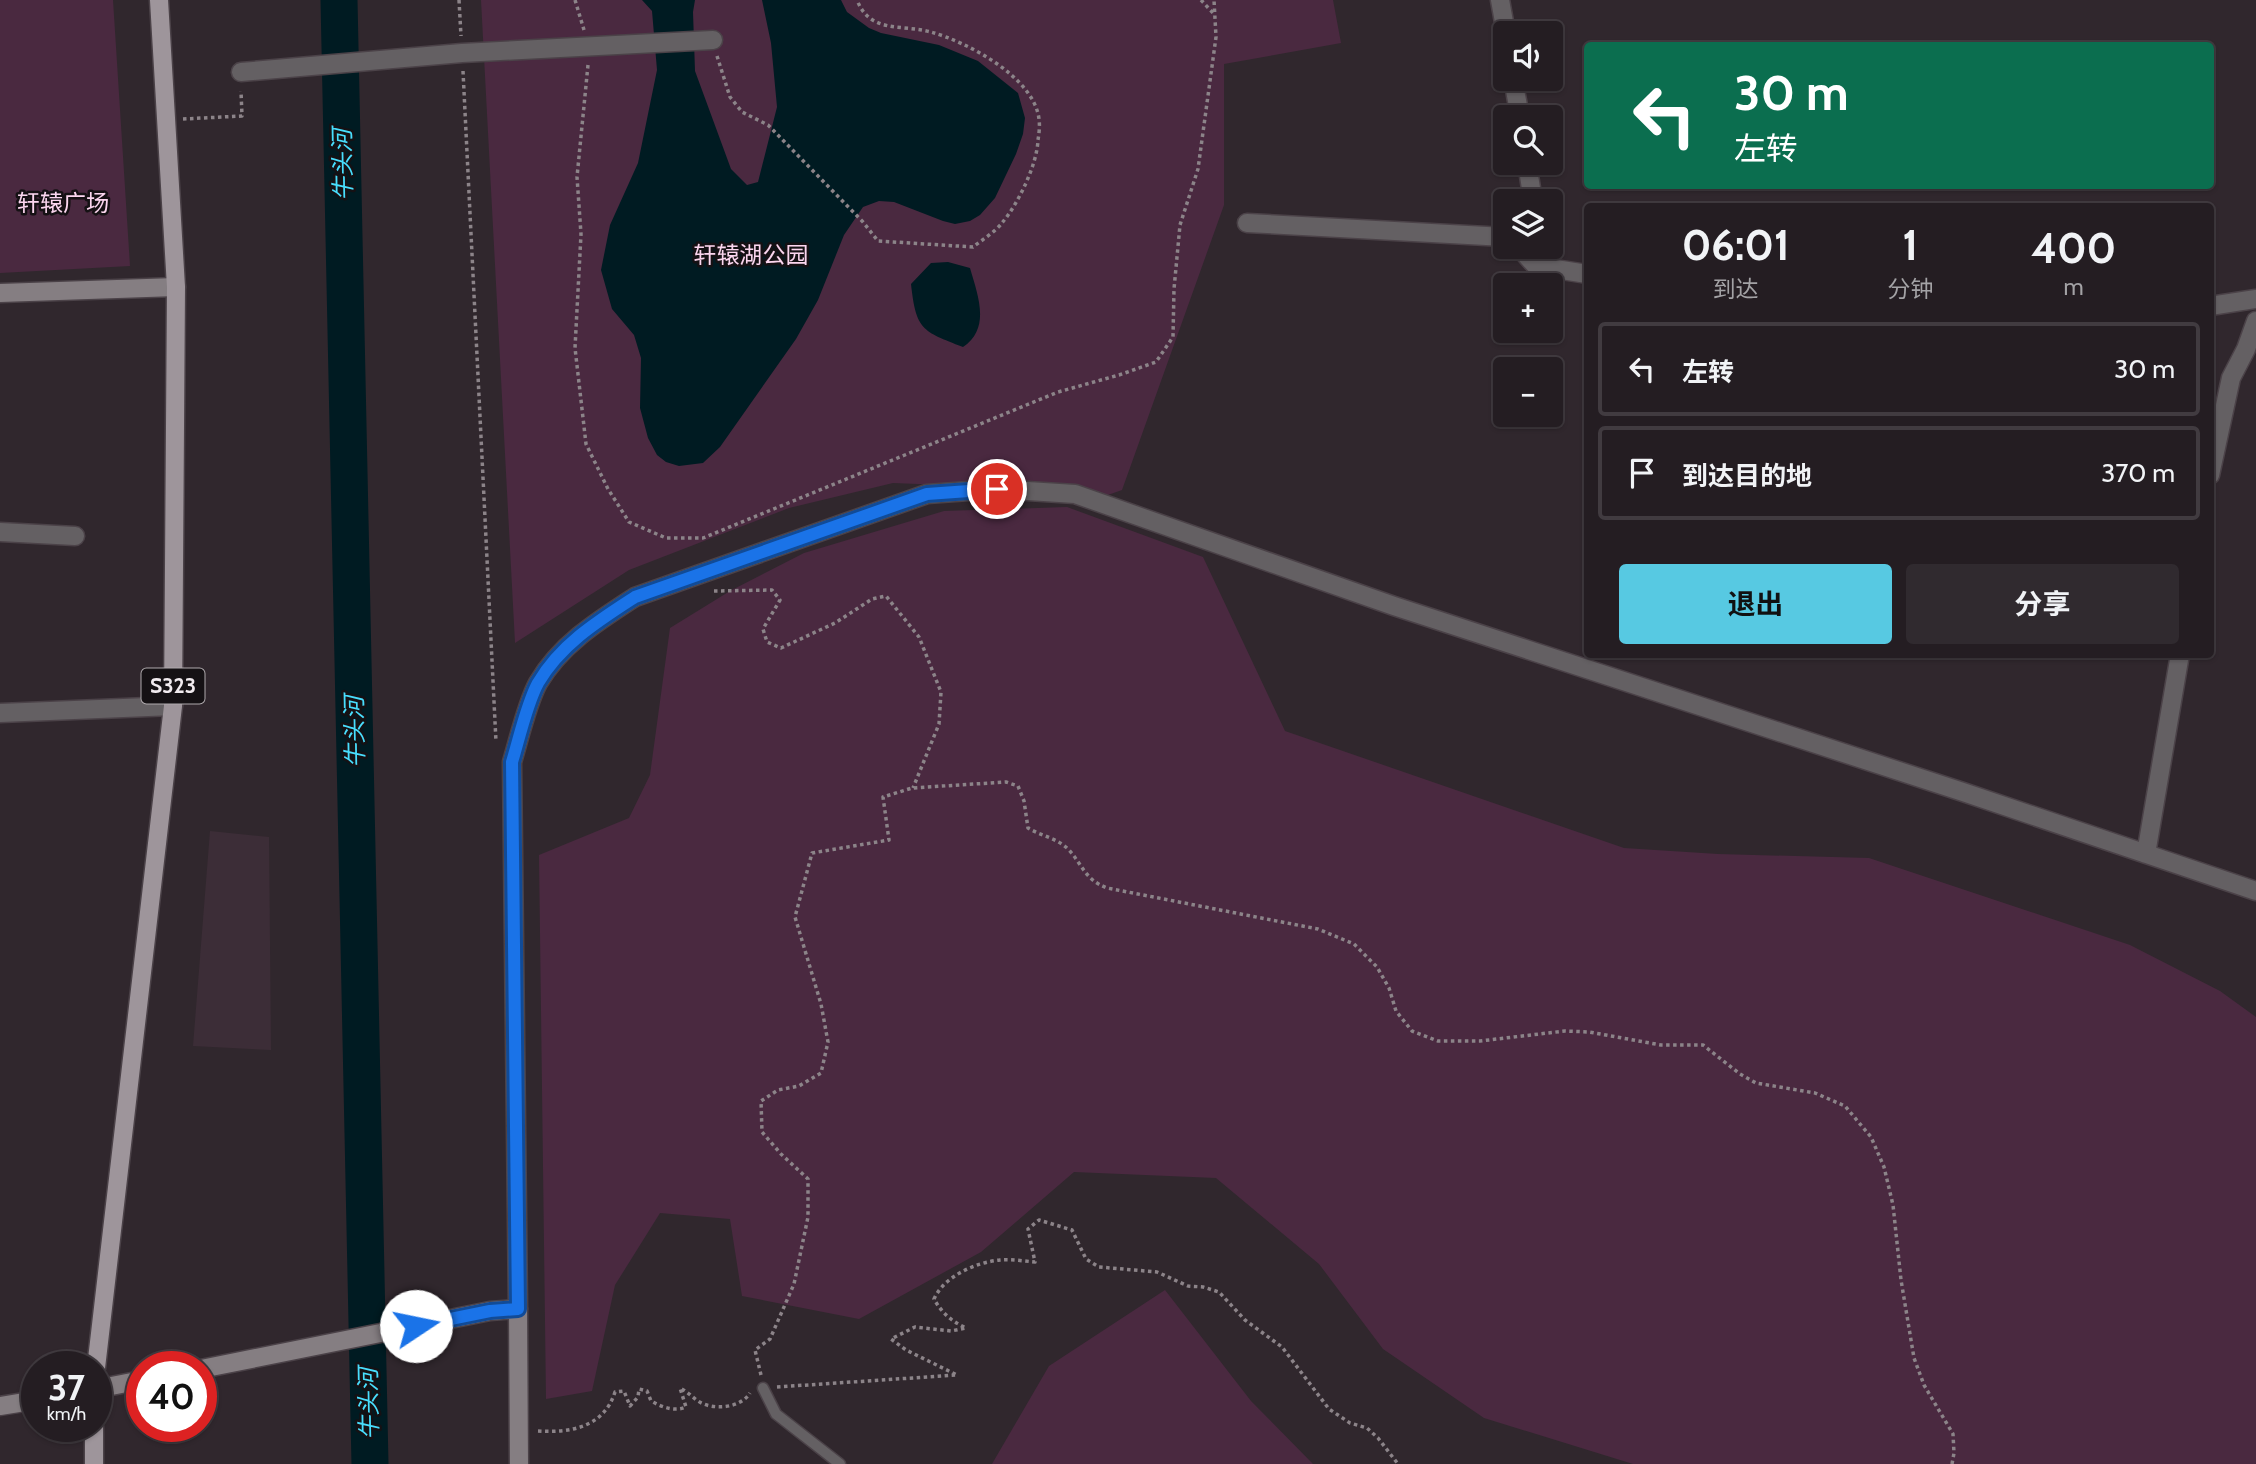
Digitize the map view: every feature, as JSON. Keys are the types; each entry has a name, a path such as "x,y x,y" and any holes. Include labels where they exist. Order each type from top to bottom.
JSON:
{"main road":[{"name":"S323","path":"98,1351 173,706 176,287 159,0"},
{"path":"94,1442 94,1464"}],"street":[{"path":"1500,0 1504,21"},
{"path":"241,72 462,53 713,40"},
{"path":"1247,223 1493,236"},
{"path":"1530,259 1536,266 1584,274"},
{"path":"0,293 176,287"},
{"path":"2214,305 2256,299"},
{"path":"2214,456 2231,377 2246,349 2256,321"},
{"path":"519,1464 512,762 537,685 561,651 593,624 635,597 927,494 997,489 1075,494 1394,606 1950,787 2256,891"},
{"path":"0,532 75,536"},
{"path":"2146,854 2179,658"},
{"path":"0,713 173,706"},
{"path":"217,1366 490,1311 518,1309"},
{"path":"0,1406 21,1403"}],"lane":[{"path":"763,1388 776,1414 840,1464"}],"path":[{"path":"458,0 497,748 512,762"},
{"path":"575,0 589,47 577,177 581,234 575,348 586,443 608,489 629,522 666,538 703,538 1058,392 1156,362 1173,337 1180,225 1198,169 1216,37 1214,0"},
{"path":"713,40 730,97 742,112 768,125 863,222 878,241 973,247 1001,224 1023,188 1038,152 1039,117 1028,93 986,55 931,32 873,22 857,0"},
{"path":"1201,0 1215,15"},
{"path":"166,119 242,116 241,72"},
{"path":"706,573 708,591 772,590 780,600 762,629 767,642 781,648 835,623 872,599 886,596 919,636 941,692 939,724 912,788"},
{"path":"763,1388 755,1350 770,1339 793,1284 808,1217 808,1179 762,1132 761,1101 778,1090 799,1086 821,1073 828,1042 821,1004 795,917 812,853 889,840 883,797 912,788 1006,782 1018,786 1024,801 1028,828 1042,836 1056,839 1094,883 1107,888 1318,929 1354,944 1377,967 1389,988 1396,1011 1412,1031 1437,1041 1480,1041 1565,1031 1589,1032 1661,1045 1703,1045 1756,1083 1815,1093 1845,1106 1871,1137 1886,1175 1893,1205 1913,1358 1924,1385 1953,1434 1952,1464"},
{"path":"519,1430 576,1430 592,1424 612,1400 615,1392 624,1391 630,1406 638,1397 639,1389 647,1391 651,1401 677,1410 686,1407 680,1388 707,1405 717,1406 738,1404 746,1400 752,1391 763,1388 957,1375 906,1350 891,1339 915,1327 951,1331 966,1328 953,1322 941,1311 934,1298 939,1287 953,1276 1000,1260 1035,1262 1028,1229 1039,1220 1072,1230 1086,1259 1099,1267 1157,1272 1188,1286 1219,1292 1245,1320 1282,1347 1329,1409 1350,1423 1367,1428 1398,1464"}],"shaded area":[{"path":"210,831 269,837 271,1050 193,1046"}],"green space":[{"name":"轩辕广场","path":"0,0 113,0 130,266 0,273"},
{"name":"轩辕湖公园","path":"481,0 1333,0 1341,43 1224,64 1224,205 1122,490 1088,502 1045,489 893,483 789,508 629,570 515,643"},
{"path":"1067,507 1203,557 1285,731 1624,848 1718,854 1869,858 2130,945 2220,991 2256,1017 2256,1464 1633,1464 1484,1418 1383,1349 1319,1264 1216,1178 1074,1172 981,1252 859,1319 742,1296 730,1219 660,1213 615,1285 592,1391 546,1399 539,855 629,818 650,775 670,628 730,591 804,553 944,511"},
{"path":"1165,1290 1251,1401 1313,1464 992,1464 1049,1366"}],"water":[{"path":"642,0 695,0 695,71 731,169 747,185 758,182 777,107 771,43 762,0 841,0 847,12 869,28 939,45 978,61 1018,93 1025,118 1016,154 995,198 980,215 970,221 955,224 943,221 894,202 879,201 863,207 844,235 818,300 796,339 720,447 703,463 679,466 666,462 657,455 648,438 640,408 641,358 634,335 612,309 601,270 610,225 638,163 657,70 652,11"},
{"path":"948,262 970,268 979,300 980,321 977,331 963,347 930,332 915,311 911,284 931,263"}],"waterway":[{"name":"牛头河","path":"339,0 370,1464"}],"route":[{"path":"416,1326 490,1311 518,1309 512,762 537,685 561,651 593,624 635,597 927,494 997,489"}]}
